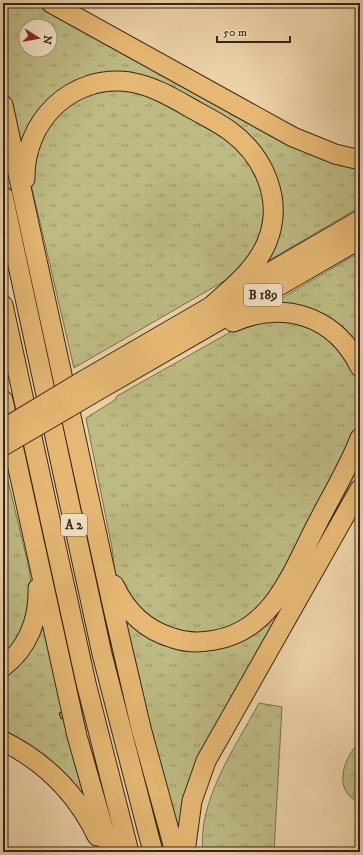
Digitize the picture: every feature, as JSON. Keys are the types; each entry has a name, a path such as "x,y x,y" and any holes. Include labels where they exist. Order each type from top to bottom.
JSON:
{"highway":[{"path":"51,3 293,137 335,154 360,160"},
{"path":"26,214 25,175 28,150 37,127 59,102 83,88 109,81 123,81 141,85 169,96 222,125 242,141 261,164 268,180 271,193 273,207 272,227 262,254 249,271 208,309"},
{"path":"3,105 99,544 141,728 175,852"},
{"name":"A 2","path":"3,196 102,654 153,852"},
{"name":"B 189","path":"3,446 88,387 208,309 360,220"},
{"name":"B 189","path":"3,429 88,387 166,352 360,238"},
{"name":"A 2","path":"3,305 84,676 129,852"},
{"path":"166,352 244,317 265,312 289,312 309,318 329,328 346,343 360,367"},
{"path":"3,400 77,736 110,852"},
{"path":"99,544 121,600 132,614 146,626 168,637 194,642 220,639 237,633 260,619 277,598 360,438"},
{"path":"185,852 192,801 206,761 360,489"},
{"path":"3,667 25,643 32,629 36,613 38,580 34,541"},
{"path":"3,741 37,761 67,789 82,808 105,852"}],"green space":[{"path":"3,3 35,3 118,49 360,167 360,207 261,265 277,180 270,163 261,148 240,127 223,115 182,93 140,77 120,74 103,74 20,150 3,72"},
{"path":"111,88 151,95 244,149 267,203 260,243 233,276 74,368 31,184 43,128 79,97"},
{"path":"360,252 360,353 270,305"},
{"path":"285,318 330,336 358,376 360,386 360,419 356,432 280,582 252,618 207,636 160,628 122,592 115,573 112,548 86,418 115,400 117,396 234,330 246,325"},
{"path":"360,455 360,473 200,757 179,840 120,609 132,625 243,639"},
{"path":"4,464 29,568 32,593 26,627 3,659"},
{"path":"42,617 99,831 3,734 3,675"},
{"path":"259,703 282,707 274,852 203,852 203,833 206,813 212,794 220,774"},
{"path":"360,741 360,803 351,798 346,790 343,782 343,774 345,764 349,756"}],"building":[{"path":"63,712 64,718 61,719 59,713"}]}
